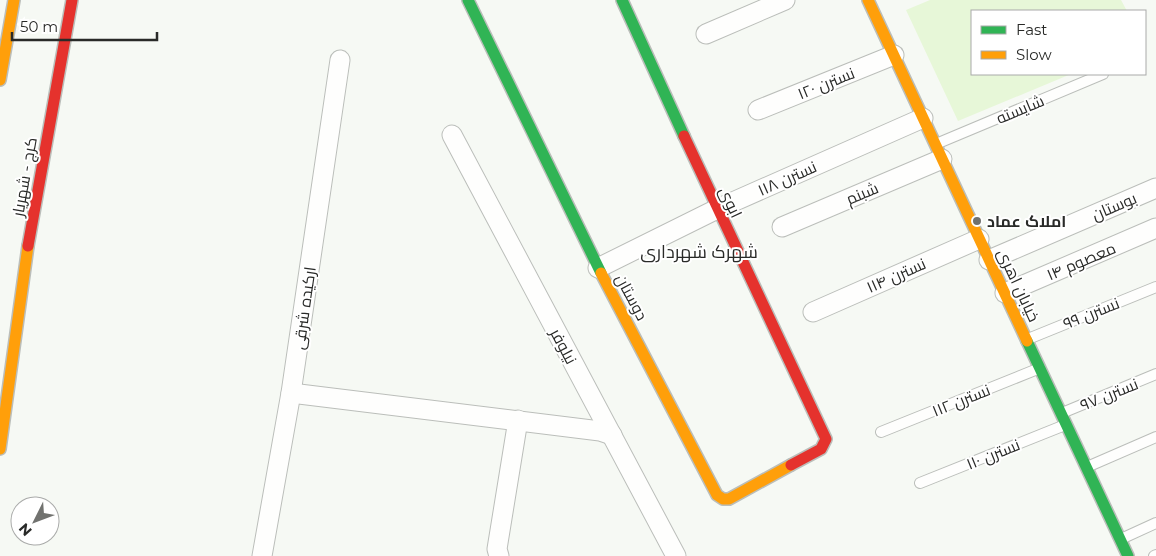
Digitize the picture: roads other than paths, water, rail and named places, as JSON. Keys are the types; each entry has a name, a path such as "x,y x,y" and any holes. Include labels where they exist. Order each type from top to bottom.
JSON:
{"street":[{"path":"0,80 14,0"},
{"name":"کرج - شهریار","path":"0,449 1,427 24,270 72,0"},
{"name":"دوستان","path":"468,0 598,268 717,495 722,499 729,499 822,449 825,443"},
{"name":"ابوی","path":"622,0 717,210 826,439 825,443"},
{"path":"706,34 785,0"},
{"name":"خیابان اهری","path":"868,0 1128,556"},
{"name":"نسترن ۱۲۰","path":"758,110 894,55"},
{"name":"ارکیده شرقی","path":"262,556 291,393 340,60"},
{"name":"نسترن ۱۱۸","path":"598,268 717,210 923,118"},
{"name":"نیلوفر","path":"452,135 676,556"},
{"name":"شبنم","path":"782,226 939,152"},
{"name":"بوستان","path":"990,260 1156,188"},
{"name":"۱۴ معصوم","path":"1005,293 1156,228"},
{"name":"نسترن ۱۱۴","path":"813,312 979,239"},
{"path":"291,393 518,420 600,431 612,435"},
{"path":"499,556 497,549 518,420"}],"lane":[{"name":"شایسته","path":"939,152 1102,75"},
{"name":"نسترن ۹۹","path":"1027,340 1156,287"},
{"name":"نسترن ۱۱۲","path":"881,432 1040,368"},
{"name":"نسترن ۹۷","path":"1061,413 1156,374"},
{"name":"نسترن ۱۱۰","path":"920,483 1066,424"},
{"path":"1086,468 1156,437"},
{"path":"1120,539 1156,522"}],"place":[{"name":"املاک عماد","path":"977,221"}],"district":[{"name":"شهرک شهرداری","path":"699,252"}]}
